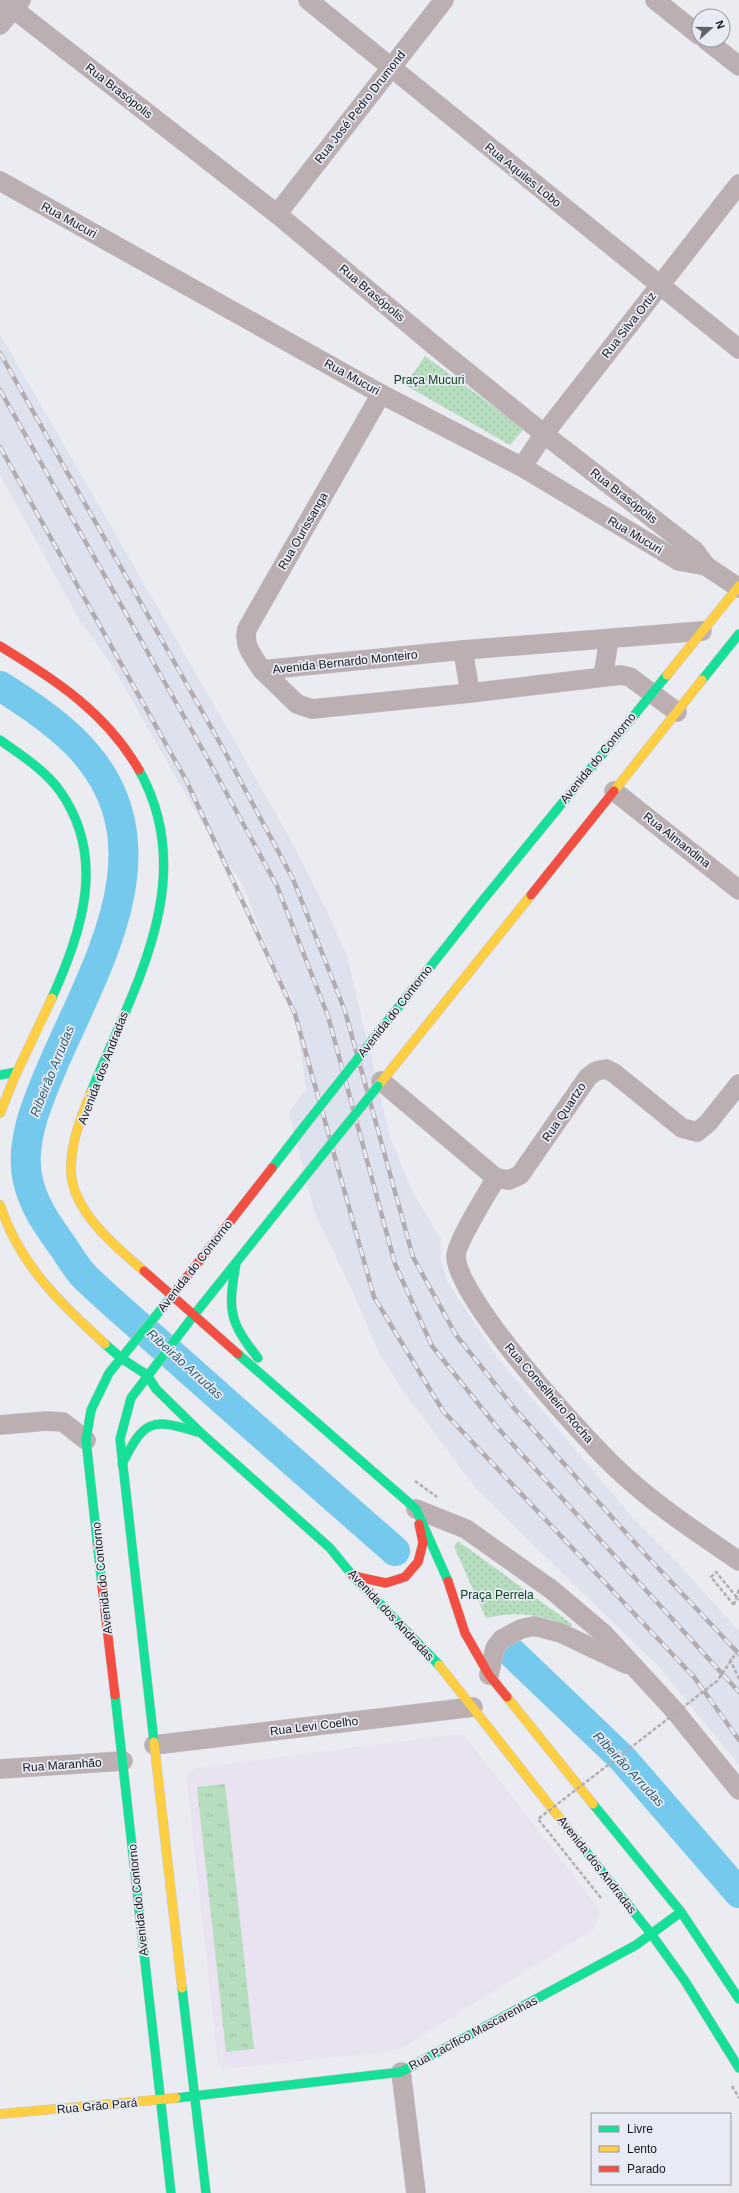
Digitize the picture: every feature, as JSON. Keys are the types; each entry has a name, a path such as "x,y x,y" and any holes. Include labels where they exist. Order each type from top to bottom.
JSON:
{"main road":[{"name":"Avenida do Contorno","path":"171,2193 160,2100 129,1761 120,1730 86,1440 94,1401 124,1355 162,1310 359,1057 738,587"},
{"path":"206,2193 157,1774 149,1746 122,1465 120,1439 124,1419 131,1398 194,1315 739,634"},
{"name":"Avenida dos Andradas","path":"0,646 43,672 97,714 120,740 136,764 150,791 159,818 164,846 164,873 156,927 113,1041 89,1095 72,1150 71,1173 77,1196 90,1217 110,1242 272,1381 416,1509 444,1568 465,1633 489,1675 681,1912 714,1959 739,1999"},
{"path":"0,1113 16,1072 56,993 84,912 87,860 83,835 61,791 46,774 2,743"},
{"path":"0,1075 16,1072"},
{"name":"Avenida dos Andradas","path":"0,1205 8,1230 29,1265 67,1309 124,1355 150,1373 156,1389 201,1433 330,1548 353,1576 442,1668 652,1935 685,1981 739,2068"},
{"path":"236,1263 229,1300 230,1315 237,1331 259,1360 272,1381"},
{"path":"122,1465 138,1434 144,1428 170,1423 201,1433"},
{"path":"353,1576 386,1583 405,1576 418,1562 423,1543 416,1509"},
{"path":"120,1730 130,1743"},
{"path":"146,1763 157,1774"},
{"name":"Rua Pacífico Mascarenhas","path":"194,2095 401,2072 591,1970 652,1935 681,1912"},
{"name":"Rua Grão Pará","path":"0,2109 160,2100 194,2095"}],"street":[{"name":"Rua Aquiles Lobo","path":"308,0 739,350"},
{"name":"Rua José Pedro Drumond","path":"277,214 444,0"},
{"path":"655,0 691,29"},
{"path":"0,25 12,3"},
{"name":"Rua Brasópolis","path":"12,3 277,214 435,346 544,434 695,551 706,566 738,587"},
{"path":"716,48 739,66"},
{"name":"Rua Mucuri","path":"0,181 381,394 522,467 679,561 706,566"},
{"name":"Rua Silva Ortiz","path":"522,467 544,434 739,184"},
{"name":"Rua Ourissanga","path":"262,670 247,647 245,638 247,629 381,394"},
{"name":"Avenida Bernardo Monteiro","path":"262,670 463,650 702,631"},
{"path":"603,677 609,639"},
{"path":"463,650 470,694"},
{"name":"Avenida Bernardo Monteiro","path":"262,670 297,704 312,708 470,694 603,677 625,676 677,712"},
{"name":"Rua Almandina","path":"614,791 739,890"},
{"name":"Rua Quartzo","path":"496,1178 509,1180 520,1175 588,1077 596,1071 606,1068 625,1080 682,1128 696,1132 708,1123 739,1084"},
{"path":"380,1084 496,1178"},
{"name":"Rua Conselheiro Rocha","path":"496,1178 467,1229 456,1254 462,1278 477,1303 531,1375 619,1471 681,1521 739,1561"},
{"path":"0,1425 46,1421 63,1422 86,1440"},
{"name":"Avenida dos Andradas","path":"416,1509 466,1529 535,1578 604,1634 674,1710 739,1790"},
{"name":"Avenida dos Andradas","path":"489,1675 495,1648 502,1639 522,1629 534,1626 561,1633 636,1669"},
{"name":"Rua Levi Coelho","path":"149,1746 473,1707"},
{"name":"Rua Maranhão","path":"0,1769 129,1761"},
{"path":"401,2072 416,2193"}],"path":[{"path":"739,1589 734,1605 711,1577 716,1572 739,1600"},
{"path":"601,1898 538,1819 717,1681 730,1659 739,1649"},
{"path":"730,1659 739,1679"}],"shaded area":[{"path":"0,334 233,738 293,844 326,909 347,956 390,1137 412,1191 441,1239 441,1259 447,1281 497,1357 633,1518 675,1560 739,1631 739,1765 659,1667 477,1490 399,1385 378,1351 354,1294 315,1214 289,1112 306,1089 294,1002 274,964 243,886 208,833 114,669 79,619 0,475"},
{"path":"457,1734 464,1735 597,1906 600,1914 594,1929 404,2047 388,2052 224,2069 218,2063 186,1774 195,1768"}],"green space":[{"name":"Praça Mucuri","path":"425,356 524,429 510,445 405,385"},
{"name":"Praça Perrela","path":"458,1541 572,1624 570,1627 549,1619 528,1615 518,1614 486,1618 454,1547"},
{"path":"225,1784 254,2049 226,2052 197,1787"}],"waterway":[{"name":"Ribeirão Arrudas","path":"0,686 58,726 75,742 104,780 120,819 123,860 118,901 106,943 47,1078 36,1107 28,1137 26,1167 28,1181 38,1208 75,1265 93,1285 395,1551"},
{"name":"Ribeirão Arrudas","path":"511,1652 623,1759 739,1893"}],"railway":[{"path":"0,353 225,752 293,879 345,1011 413,1257 456,1335 514,1408 645,1554 739,1654"},
{"path":"0,390 209,761 277,886 328,1016 395,1264 432,1346 497,1427 739,1692"},
{"path":"0,447 186,780 295,1014 374,1297 443,1411 694,1677 739,1740"}],"traffic: fast":[{"path":"702,680 739,634"},
{"path":"359,1057 483,900 667,675"},
{"path":"0,740 32,763 54,783 74,816 83,842 86,868 85,894 80,920 73,946 52,998"},
{"path":"91,1092 141,974 154,934 162,893 163,852 156,811 139,770"},
{"path":"306,1124 359,1057"},
{"path":"0,1075 16,1072"},
{"path":"323,1154 378,1086"},
{"path":"272,1168 306,1124"},
{"path":"194,1315 323,1154"},
{"path":"236,1263 232,1292 233,1314 241,1334 258,1358"},
{"path":"102,1586 86,1440 91,1410 109,1373 172,1296"},
{"path":"154,1742 120,1439 131,1398 194,1315"},
{"path":"105,1344 121,1358 147,1375 156,1389 201,1433 330,1548 353,1576 439,1665"},
{"path":"238,1354 416,1509 448,1581"},
{"path":"122,1464 136,1439 150,1426 158,1424 169,1425 197,1432"},
{"path":"115,1695 171,2193"},
{"path":"593,1804 681,1912 739,1999"},
{"path":"584,1849 652,1935 685,1981 739,2068"},
{"path":"176,2098 401,2072 636,1945 681,1912"},
{"path":"182,1988 206,2193"}],"traffic: slow":[{"path":"667,675 739,586"},
{"path":"614,791 702,680"},
{"path":"378,1086 531,895"},
{"path":"0,1113 15,1076 52,998"},
{"path":"91,1092 80,1121 72,1151 71,1172 74,1187 79,1201 98,1228 109,1240 144,1271"},
{"path":"0,1205 18,1246 30,1264 57,1298 105,1344"},
{"path":"439,1665 584,1849"},
{"path":"507,1697 593,1804"},
{"path":"154,1742 182,1988"},
{"path":"0,2114 176,2098"}],"traffic: jam":[{"path":"0,646 60,685 95,714 126,749 139,770"},
{"path":"531,895 614,791"},
{"path":"172,1296 272,1168"},
{"path":"144,1271 238,1354"},
{"path":"353,1576 386,1583 405,1577 418,1562 423,1543 419,1524"},
{"path":"448,1581 465,1633 489,1675 507,1697"},
{"path":"102,1586 115,1695"}]}
